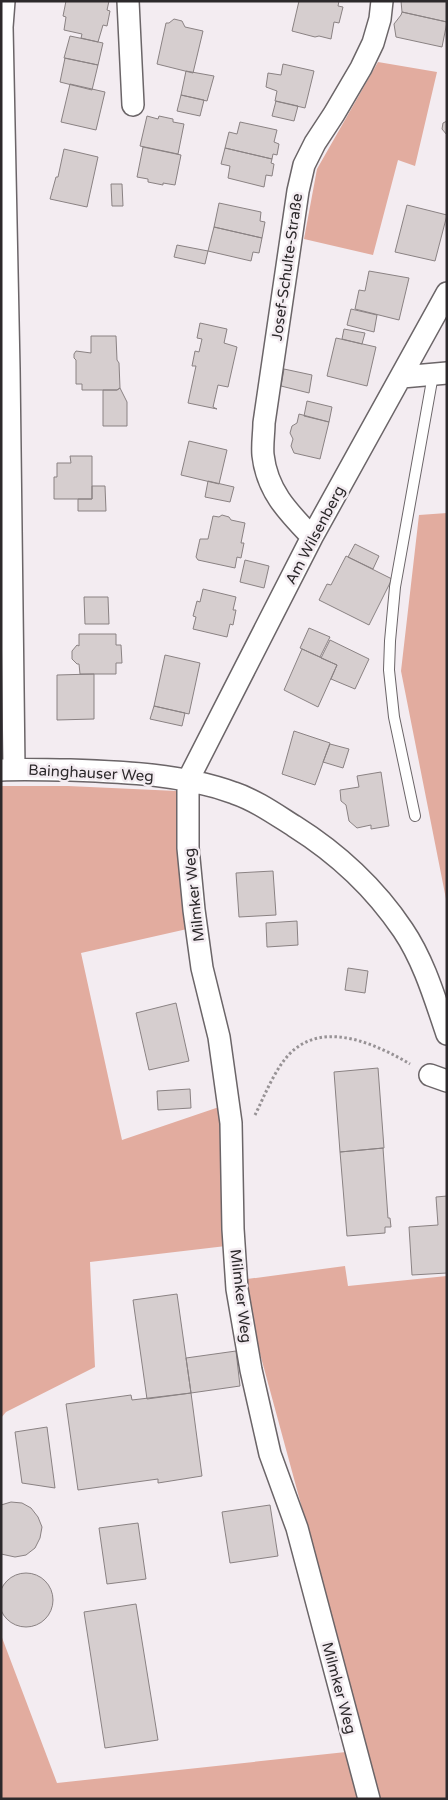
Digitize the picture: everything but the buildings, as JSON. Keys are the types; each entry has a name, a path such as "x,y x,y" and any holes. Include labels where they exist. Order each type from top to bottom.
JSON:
{"street":[{"path":"4,1 2,27 9,369 7,769"},
{"path":"128,1 133,105"},
{"name":"Josef-Schulte-Straße","path":"312,538 284,508 270,481 263,454 264,423 298,191 304,165 315,143 362,68 374,43 382,1"},
{"name":"Am Wilsenberg","path":"188,780 312,538 447,293"},
{"path":"402,377 440,374"},
{"name":"Bainghauser Weg","path":"7,769 118,772 188,780 235,793 267,808 311,837 345,863 377,896 404,931 426,976 447,1034"},
{"name":"Milmker Weg","path":"188,780 188,848 194,910 202,968 219,1037 231,1123 233,1229 237,1289 251,1370 270,1454 297,1528 369,1799"}],"lane":[{"path":"415,816 394,716 389,670 390,641 395,588 440,374"}],"path":[{"path":"254,1117 283,1062 295,1049 314,1038 336,1037 364,1042 398,1056 439,1078"}],"shaded area":[{"path":"378,62 437,72 415,166 398,160 373,255 304,239 317,169"},
{"path":"447,513 447,904 401,671 419,515"},
{"path":"1,786 68,786 177,791 196,927 81,953 122,1140 222,1106 226,1246 90,1262 95,1367 6,1412 1,1418"},
{"path":"345,1266 348,1286 447,1276 447,1799 1,1799 1,1635 57,1783 368,1751 240,1280"}]}
